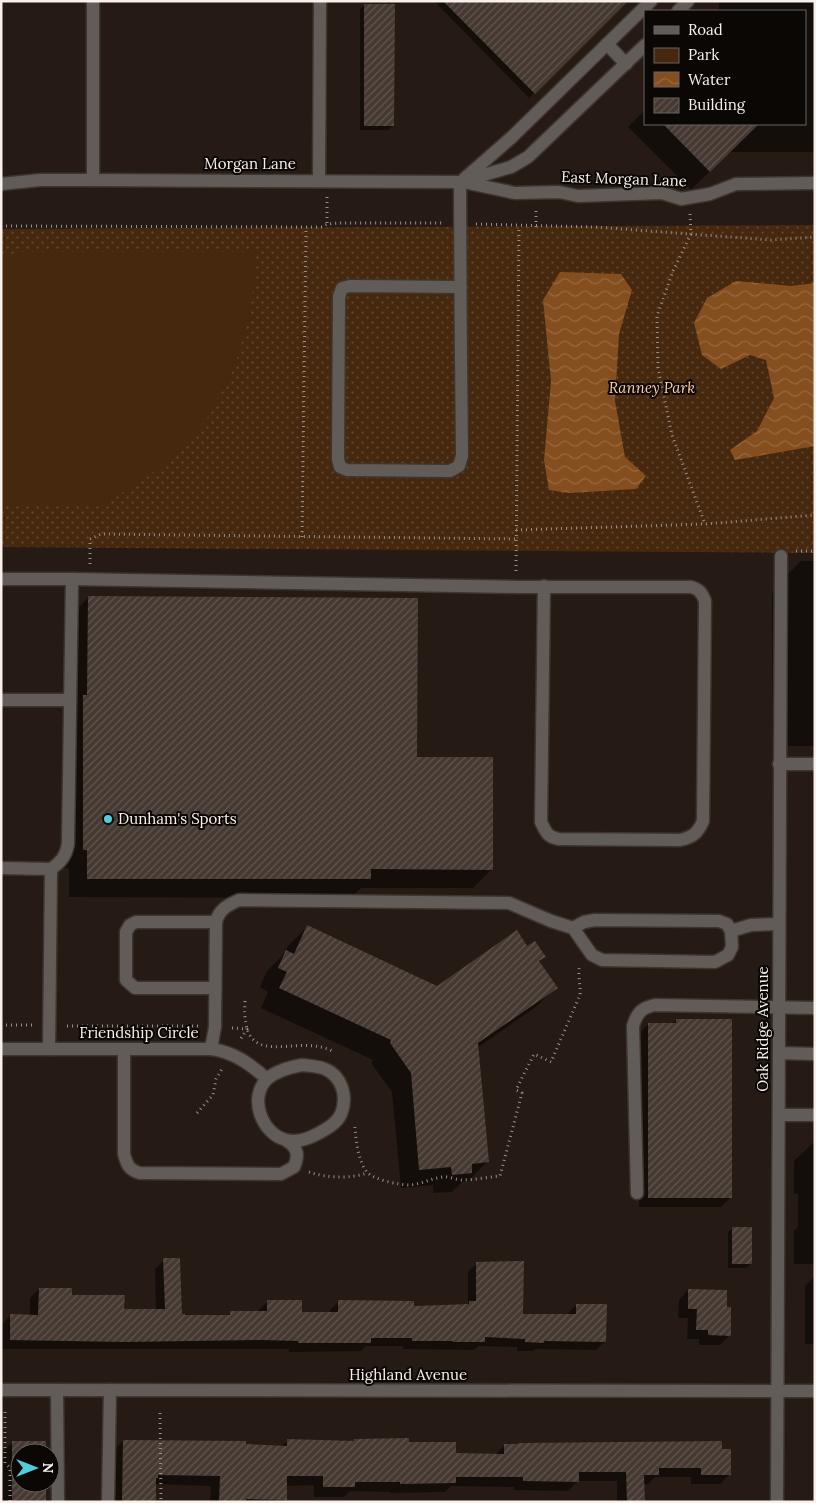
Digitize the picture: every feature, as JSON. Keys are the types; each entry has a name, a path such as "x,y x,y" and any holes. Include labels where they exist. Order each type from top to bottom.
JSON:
{"street":[{"path":"93,1 93,180"},
{"path":"320,1 323,181"},
{"path":"461,287 350,286 342,288 339,297 338,459 340,467 347,470 450,471 459,466 462,456 461,287 460,223 460,182 512,137 651,1"},
{"path":"679,10 688,1"},
{"path":"607,44 626,64"},
{"name":"Morgan Lane","path":"1,184 40,180 460,182 511,166 528,157 644,46"},
{"name":"Morgan Lane","path":"1,175 40,180"},
{"name":"East Morgan Lane","path":"460,182 515,193 559,192 578,196 662,193 681,199 710,194 736,184 815,183"},
{"name":"Oak Ridge Avenue","path":"777,1502 781,556"},
{"path":"1,579 517,586 544,586 691,586 703,594 705,601 704,821 692,837 680,840 559,840 552,838 546,831 541,822 544,586"},
{"path":"1,868 51,868 59,863 67,854 72,579"},
{"path":"1,700 70,700"},
{"path":"779,764 815,764"},
{"path":"49,1049 51,868"},
{"path":"211,1049 215,1027 214,988 217,914 240,900 508,903 550,921 573,928 592,955 602,960 715,962 728,955 732,947 732,931 727,924 719,921 595,920 584,922 573,928"},
{"path":"214,988 135,988 130,985 126,980 126,932 130,925 136,922 216,922"},
{"path":"732,931 751,925 779,924"},
{"path":"637,1193 634,1026 636,1016 646,1007 655,1005 815,1008"},
{"name":"Friendship Circle","path":"1,1048 222,1050 249,1063 268,1078"},
{"path":"124,1050 124,1154 126,1164 132,1171 140,1173 281,1174 294,1167 298,1153 294,1145 279,1137 263,1122 259,1113 260,1089 268,1078 292,1067 314,1066 325,1069 334,1075 341,1084 344,1095 344,1107 339,1119 331,1126 308,1138 287,1141"},
{"path":"779,1053 815,1054"},
{"path":"779,1115 815,1115"},
{"name":"Highland Avenue","path":"1,1390 815,1391"},
{"path":"57,1390 58,1502"},
{"path":"108,1502 110,1390"}],"path":[{"path":"323,181 327,224"},
{"path":"1,226 322,227 327,224 460,223 595,227 770,240 815,237"},
{"path":"517,586 519,226"},
{"path":"302,536 306,227"},
{"path":"691,234 673,271 657,316 658,368 672,435 705,524"},
{"path":"516,530 705,524 815,515"},
{"path":"90,580 90,539 100,534 516,539"},
{"path":"796,551 815,551"},
{"path":"355,1127 360,1159 367,1172 380,1179 396,1184 410,1185 444,1176 462,1180 500,1176 522,1093 516,1090 534,1054 551,1062 580,995 581,983 578,970 581,963 592,955"},
{"path":"245,1000 244,1012 247,1029 253,1040 264,1045 279,1048 310,1045 326,1048 340,1055"},
{"path":"294,1167 316,1175 356,1177 367,1172"},
{"path":"5,1412 5,1463 10,1468 10,1502"},
{"path":"160,1413 161,1502"}],"green space":[{"name":"Ranney Park","path":"815,225 815,553 1,547 1,229"},
{"path":"18,252 255,252 255,278 249,319 234,368 209,416 178,454 140,482 101,505 1,505 1,256 17,256"}],"water":[{"path":"560,272 621,274 632,290 619,334 615,401 625,457 646,476 636,489 569,493 549,490 544,460 551,381 543,300"},
{"path":"736,281 791,286 815,283 815,446 735,460 730,450 757,431 774,398 766,360 750,355 721,369 702,355 694,323 707,298"}],"building":[{"path":"443,1 628,1 535,94"},
{"path":"364,4 395,4 394,126 364,126"},
{"path":"664,125 758,125 710,172"},
{"path":"88,596 418,598 417,757 493,757 493,870 371,869 371,879 87,879 87,850 83,850 83,695 87,695"},
{"path":"307,925 437,986 517,930 527,946 535,941 546,957 539,961 558,988 478,1043 489,1162 472,1164 472,1173 452,1175 451,1167 419,1170 411,1073 390,1043 391,1040 279,988 287,972 278,968 286,950 294,954"},
{"path":"676,1019 732,1019 732,1198 648,1198 648,1023 676,1023"},
{"path":"732,1227 752,1227 752,1264 732,1264"},
{"path":"163,1258 180,1258 182,1314 185,1315 230,1315 230,1311 267,1311 267,1300 302,1300 302,1312 338,1312 338,1300 414,1301 414,1306 469,1304 469,1301 476,1301 476,1262 524,1261 523,1314 576,1314 576,1304 607,1304 606,1342 544,1341 544,1343 525,1342 525,1339 485,1337 485,1342 412,1341 412,1338 371,1338 371,1343 298,1343 298,1341 262,1340 124,1342 10,1340 10,1314 38,1315 39,1288 72,1288 72,1295 125,1295 124,1309 165,1309"},
{"path":"688,1289 727,1290 727,1307 731,1307 731,1336 708,1335 708,1330 696,1330 697,1309 688,1309"},
{"path":"409,1438 409,1442 456,1442 456,1453 504,1454 504,1444 518,1443 722,1441 722,1449 731,1449 731,1475 701,1475 701,1468 659,1468 659,1475 644,1475 645,1502 627,1502 626,1472 579,1472 579,1482 523,1481 523,1477 456,1477 456,1483 400,1484 400,1482 355,1482 355,1487 323,1487 323,1476 287,1476 287,1500 246,1499 246,1502 219,1502 220,1476 158,1475 158,1478 156,1478 156,1502 122,1502 123,1440 246,1441 246,1444 287,1446 287,1439 354,1441 354,1439"},
{"path":"12,1441 46,1441 46,1443 12,1443"},
{"path":"12,1493 46,1493 46,1502 12,1502"}],"place":[{"name":"Dunham's Sports","path":"108,819"}]}
